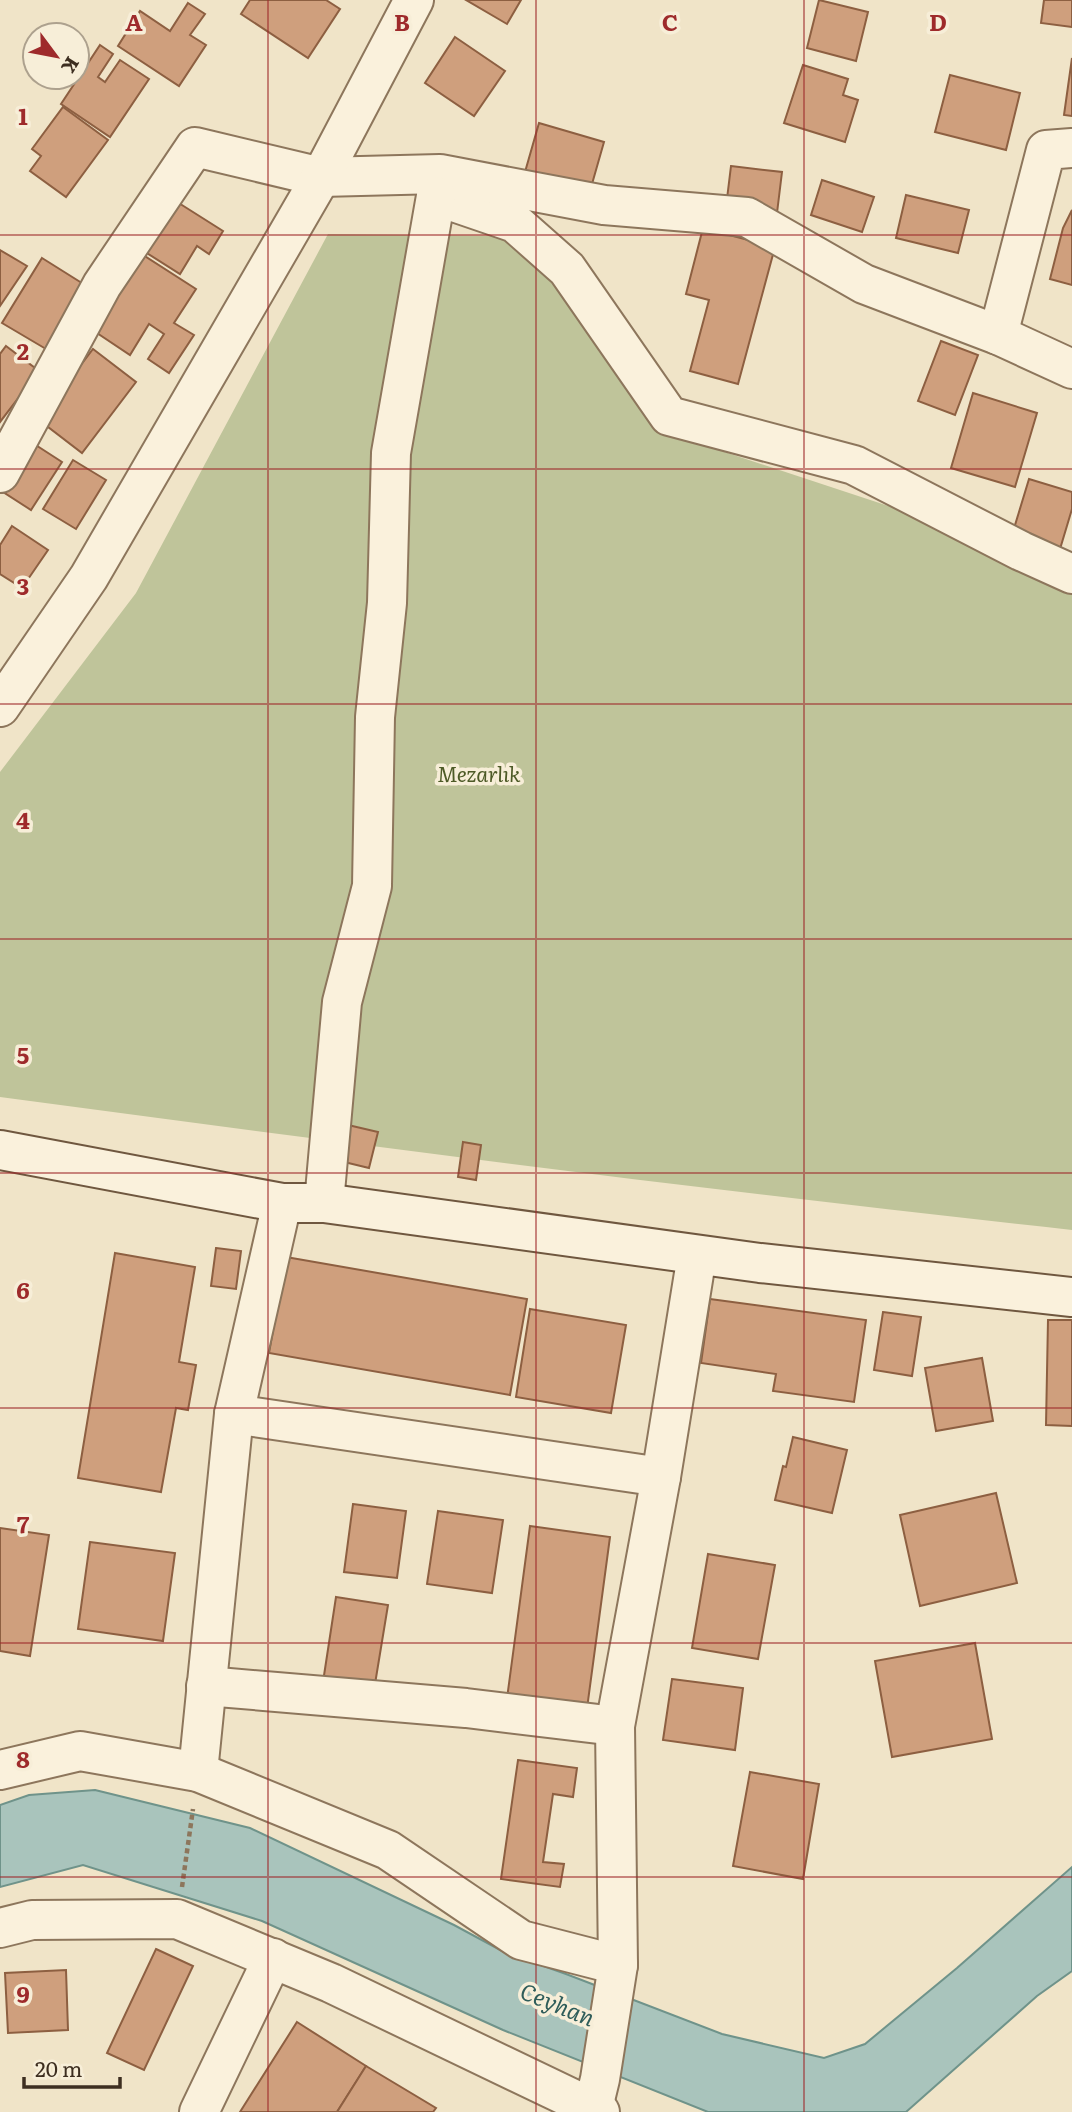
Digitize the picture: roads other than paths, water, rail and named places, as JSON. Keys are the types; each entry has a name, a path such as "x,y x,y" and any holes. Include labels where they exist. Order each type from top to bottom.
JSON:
{"street":[{"path":"0,707 89,577 321,177 414,0"},
{"path":"0,473 102,285 195,148 321,177 438,185 604,205 747,218 863,284 998,335 1072,369"},
{"path":"998,335 1046,150 1072,148"},
{"path":"438,185 515,223 566,269 669,416 853,465 1021,551 1072,574"},
{"path":"324,1203 342,1002 372,886 375,718 387,603 391,453 438,185"},
{"path":"0,1150 282,1203 324,1203 697,1255 1072,1297"},
{"path":"198,1772 234,1414 282,1203"},
{"path":"0,1928 32,1920 177,1919 331,1983 596,2103 618,1965 615,1726 661,1478 697,1255"},
{"path":"234,1414 661,1478"},
{"path":"206,1686 466,1708 615,1726"},
{"path":"0,1770 80,1751 198,1772 388,1850 521,1940 618,1965"},
{"path":"199,2112 273,1958"}],"water":[{"name":"Ceyhan","path":"95,1790 250,1828 454,1925 504,1952 722,2034 824,2058 865,2044 1072,1867 1072,1971 1037,1996 906,2112 708,2112 503,2030 262,1921 83,1865 0,1887 0,1805 29,1795"}],"park label":[{"name":"Mezarlık","path":"479,772"}]}
